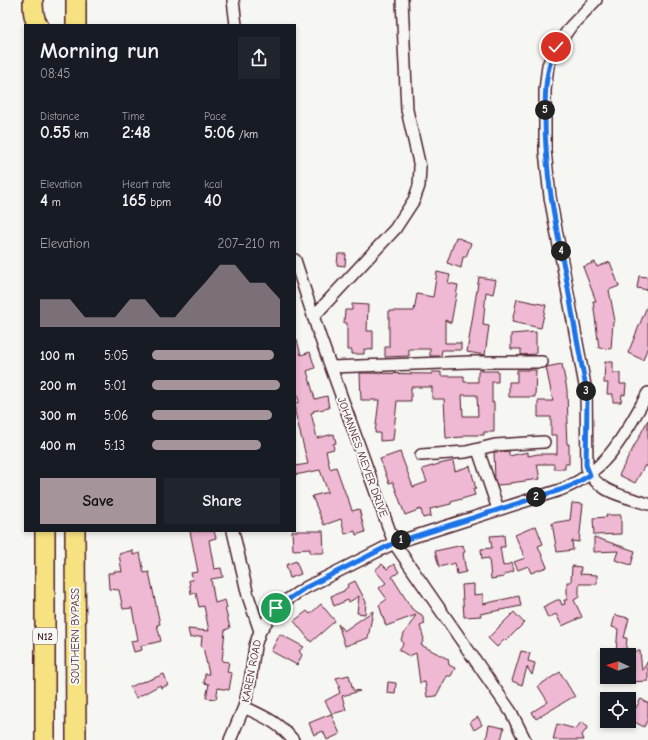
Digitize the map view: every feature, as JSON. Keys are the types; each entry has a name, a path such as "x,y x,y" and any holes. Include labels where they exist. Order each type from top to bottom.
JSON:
{"highway":[{"path":"33,0 33,10 38,24"},
{"path":"45,0 45,24"},
{"path":"76,0 76,24"},
{"name":"N12","path":"45,532 45,740"},
{"name":"SOUTHERN BYPASS","path":"75,532 76,740"}],"street":[{"path":"233,0 236,24"},
{"path":"313,317 395,229 414,200 419,186 420,167 407,110 402,0"},
{"path":"596,0 571,26 556,47 548,65 545,90 545,152 553,213 585,382 587,401 586,465 590,475 599,486 648,504"},
{"name":"JOHANNES MEYER DRIVE","path":"296,263 313,317 394,543 511,712 525,740"},
{"path":"331,367 470,362 542,362"},
{"path":"260,631 276,608 285,601 305,588 394,543 560,490 573,485 590,475 603,463 616,447 648,393"},
{"path":"421,454 451,453 478,450 495,445 544,442"},
{"path":"478,450 498,509"},
{"name":"KAREN ROAD","path":"233,532 248,596 260,631 253,657 250,682 244,708 274,722 285,730 293,740"},
{"path":"230,740 244,708"}],"building":[{"path":"456,237 471,243 466,257 463,257 461,268 447,263"},
{"path":"338,254 346,254 345,266 337,265"},
{"path":"595,262 597,267 610,262 619,286 609,290 615,321 613,322 611,349 599,348 593,301 596,301 583,267"},
{"path":"437,272 450,275 448,283 458,285 451,323 445,320 445,343 461,343 461,350 442,350 441,356 430,356 430,349 409,349 409,356 385,357 385,347 389,347 389,311 414,311 417,294 433,297"},
{"path":"639,276 648,277 648,290 637,288"},
{"path":"479,277 496,280 493,294 486,292 483,325 489,326 485,355 467,352"},
{"path":"517,299 546,305 541,328 512,322"},
{"path":"352,304 368,305 367,331 373,331 373,350 364,349 364,354 352,354 352,350 347,350 347,323 344,323 345,310 352,310"},
{"path":"648,304 648,346 643,360 628,353"},
{"path":"536,332 536,354 521,355 521,349 511,349 511,334"},
{"path":"296,340 301,355 310,352 315,368 307,371 315,399 327,396 329,408 313,411 314,412 311,413 317,438 334,434 336,443 333,444 334,449 326,451 330,469 336,467 352,511 359,509 365,532 356,535 355,531 345,534 341,519 324,525 312,496 328,492 320,470 296,475 296,466 308,464 296,416 296,403 299,402 296,390"},
{"path":"605,362 613,362 613,373 620,373 620,384 626,384 625,395 622,394 621,402 613,402 613,394 607,394 608,383 604,383"},
{"path":"562,364 567,390 568,424 566,424 567,444 569,444 569,464 565,464 565,469 554,469 554,464 537,464 540,479 497,485 495,480 494,452 509,451 509,456 528,452 528,456 538,454 557,454 557,435 551,435 551,417 538,417 538,401 553,401 546,367"},
{"path":"517,370 536,370 535,397 509,397 509,382 517,382"},
{"path":"478,371 498,371 498,382 492,382 494,432 484,432 484,435 464,435 464,437 446,438 444,399 432,399 432,387 411,387 411,401 397,401 393,440 380,441 380,433 375,433 379,400 361,400 360,373 432,374 432,372 441,372 441,376 464,376 464,382 478,382","holes":["462,395 477,395 478,416 463,416"]},
{"path":"648,420 648,467 645,465 635,483 619,475"},
{"path":"400,452 413,487 427,482 422,469 453,461 455,471 470,466 476,489 473,489 475,495 451,502 451,504 430,509 431,516 423,518 421,509 405,515 393,482 389,483 380,459"},
{"path":"572,503 583,504 579,542 572,541 573,550 557,552 552,523 570,520"},
{"path":"606,515 621,515 621,534 594,535 593,518 607,517"},
{"path":"536,526 543,544 538,546 547,567 531,573 528,566 518,570 514,562 525,558 515,535"},
{"path":"323,531 324,553 310,553 310,549 293,550 292,532"},
{"path":"190,532 214,532 216,538 209,540 214,569 221,568 223,577 211,579 215,603 225,600 227,608 225,608 230,628 225,630 222,661 229,662 227,672 232,673 229,690 218,688 216,699 206,698 209,684 204,683 205,674 209,674 203,647 201,647 202,636 190,638 188,629 209,631 204,606 199,607 196,593 191,594 189,580 193,580 191,573 198,572"},
{"path":"504,535 505,547 500,547 503,566 512,563 514,571 504,575 504,577 491,579 489,558 482,559 481,549 492,548 490,536"},
{"path":"594,537 635,551 631,565 615,560 618,551 594,552"},
{"path":"463,545 465,552 463,553 466,572 457,574 455,563 439,567 435,551"},
{"path":"133,550 133,555 140,553 144,573 149,572 160,624 157,625 161,641 141,646 142,650 134,652 131,641 138,640 132,608 123,609 119,590 109,589 108,573 114,573 114,571 122,572 119,554"},
{"path":"296,561 301,574 290,578 286,565"},
{"path":"382,564 387,569 394,564 399,572 392,577 412,609 422,615 425,624 420,626 424,639 421,645 448,659 449,665 455,668 451,676 447,676 436,696 427,697 425,682 420,683 416,653 409,656 399,650 403,644 401,639 416,615 386,626 379,605 387,599 379,588 386,583 375,570"},
{"path":"572,566 581,567 580,574 597,575 597,584 579,584 579,597 574,600 582,617 562,626 556,614 548,618 543,607 557,600 560,600 562,605 565,604 564,600 567,600 567,582 571,582"},
{"path":"355,581 366,602 365,614 357,613 359,596 349,602 348,600 334,606 331,596 344,591 348,587 347,585"},
{"path":"474,584 474,595 483,594 483,604 519,596 521,606 480,614 481,616 464,617 462,585"},
{"path":"321,604 335,621 311,642 294,621 307,611 310,614"},
{"path":"373,611 368,638 345,646 338,624 344,631"},
{"path":"514,612 524,623 506,641 505,639 497,647 488,638"},
{"path":"615,615 629,618 624,638 627,638 626,648 616,648 618,629 612,627"},
{"path":"280,634 304,647 299,651 302,655 297,665 271,651"},
{"path":"521,651 530,653 528,661 535,663 532,675 527,667 522,685 512,681"},
{"path":"636,651 640,651 642,671 648,661 648,681 636,682"},
{"path":"560,672 575,697 536,719 532,712 548,702 538,686"},
{"path":"164,674 168,685 161,688 160,685 136,698 130,687"},
{"path":"349,675 353,690 360,691 342,696 346,710 332,714 325,701 340,693 338,687 340,687 336,678"},
{"path":"388,682 396,683 395,694 387,693"},
{"path":"641,699 648,703 648,719 644,727 636,723 636,707"},
{"path":"331,714 340,734 327,740 323,731 314,735 309,723"},
{"path":"478,717 482,725 474,730 470,722"},
{"path":"581,722 588,727 582,735 584,740 553,740 557,724 576,729"},
{"path":"489,725 504,728 501,740 486,740"}],"route":[{"path":"276,608 305,588 367,555 394,543 560,490 573,485 590,475 586,465 587,401 585,382 553,213 545,152 546,77 548,65 556,47"}]}
